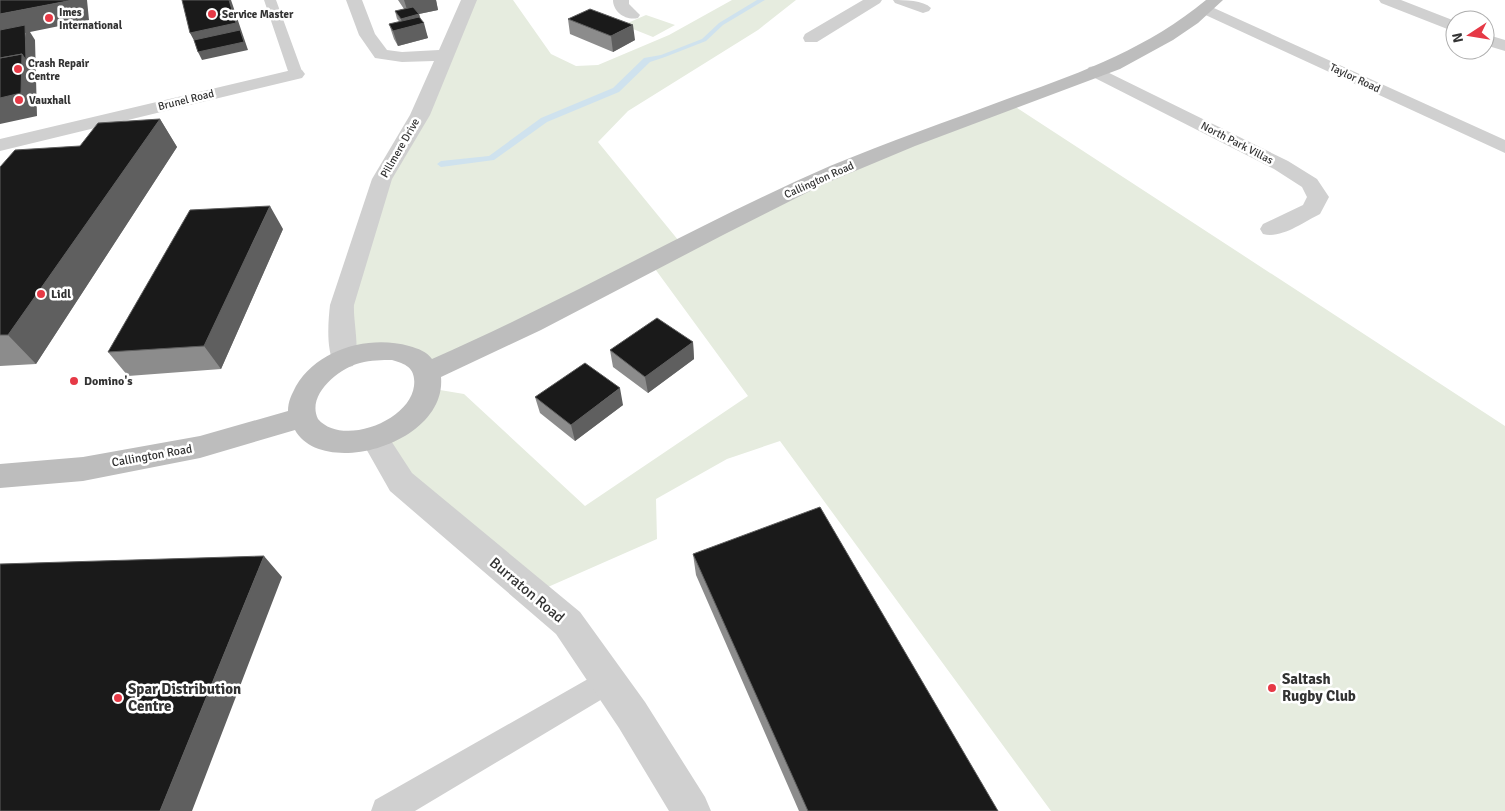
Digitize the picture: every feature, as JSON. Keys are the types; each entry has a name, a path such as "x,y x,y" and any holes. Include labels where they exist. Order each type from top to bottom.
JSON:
{"main road":[{"name":"Callington Road","path":"427,372 545,318 726,223 816,180 889,149 1062,85 1163,41 1210,5"},
{"path":"392,351 415,358 427,372 428,388 421,406 397,428 374,438 346,442 324,439 311,432 302,418 301,406 307,389 319,375 344,359 368,352 392,351"},
{"name":"Callington Road","path":"0,476 82,469 200,447 302,418"}],"street":[{"path":"354,0 367,35 381,54 402,57 446,55"},
{"name":"Pillmere Drive","path":"344,359 342,306 368,219 382,179 420,115 469,0"},
{"path":"621,0 622,6 632,15"},
{"path":"811,38 874,0"},
{"path":"901,0 923,8"},
{"path":"1387,0 1445,23"},
{"name":"Taylor Road","path":"1210,5 1505,147"},
{"name":"North Park Villas","path":"1095,71 1281,165 1310,183 1318,198 1312,209 1271,229"},
{"name":"Brunel Road","path":"0,145 22,148 296,74"},
{"name":"Burraton Road","path":"374,438 397,478 470,542 568,623 632,715 691,811"}],"lane":[{"name":"Brunel Road","path":"270,0 296,74"},
{"path":"386,811 608,680"}],"shaded area":[{"path":"469,0 513,0 551,54 576,66 598,65 669,35 732,0 796,0 758,30 628,111 598,142 683,246 726,223 1011,104 1505,426 1505,811 1051,811 780,441 727,459 656,499 657,539 532,594 374,438 428,388 464,394 585,506 748,396 650,262 427,372 415,358 344,359 362,239"},
{"path":"646,15 675,25 653,37 623,25"}],"building":[{"path":"0,0 73,0 0,14"},
{"path":"182,0 229,0 236,23 190,33"},
{"path":"413,7 419,14 401,19 395,11"},
{"path":"590,9 633,25 611,36 568,19"},
{"path":"419,17 424,23 393,31 389,24"},
{"path":"25,25 26,60 22,54 0,58 0,30"},
{"path":"240,30 244,42 198,52 194,40"},
{"path":"22,54 21,93 0,98 0,58"},
{"path":"160,119 8,335 0,335 0,167 15,150 80,146 98,123"},
{"path":"270,206 204,346 108,352 190,210"},
{"path":"657,318 693,342 645,377 610,350"},
{"path":"585,363 620,388 571,425 535,397"},
{"path":"820,507 998,811 808,811 693,554"},
{"name":"Spar Distribution Centre","path":"264,556 160,811 0,811 0,564"}],"waterway":[{"path":"441,164 491,158 544,120 616,90 647,60 663,56 704,40 721,24 762,0"}],"place":[{"name":"Service Master","path":"212,14"},
{"name":"Imes International","path":"49,18"},
{"name":"Crash Repair Centre","path":"18,69"},
{"name":"Vauxhall","path":"19,100"},
{"name":"Lidl","path":"41,294"},
{"name":"Domino's","path":"74,381"},
{"name":"Saltash Rugby Club","path":"1272,688"},
{"name":"Spar Distribution Centre","path":"118,698"}]}
